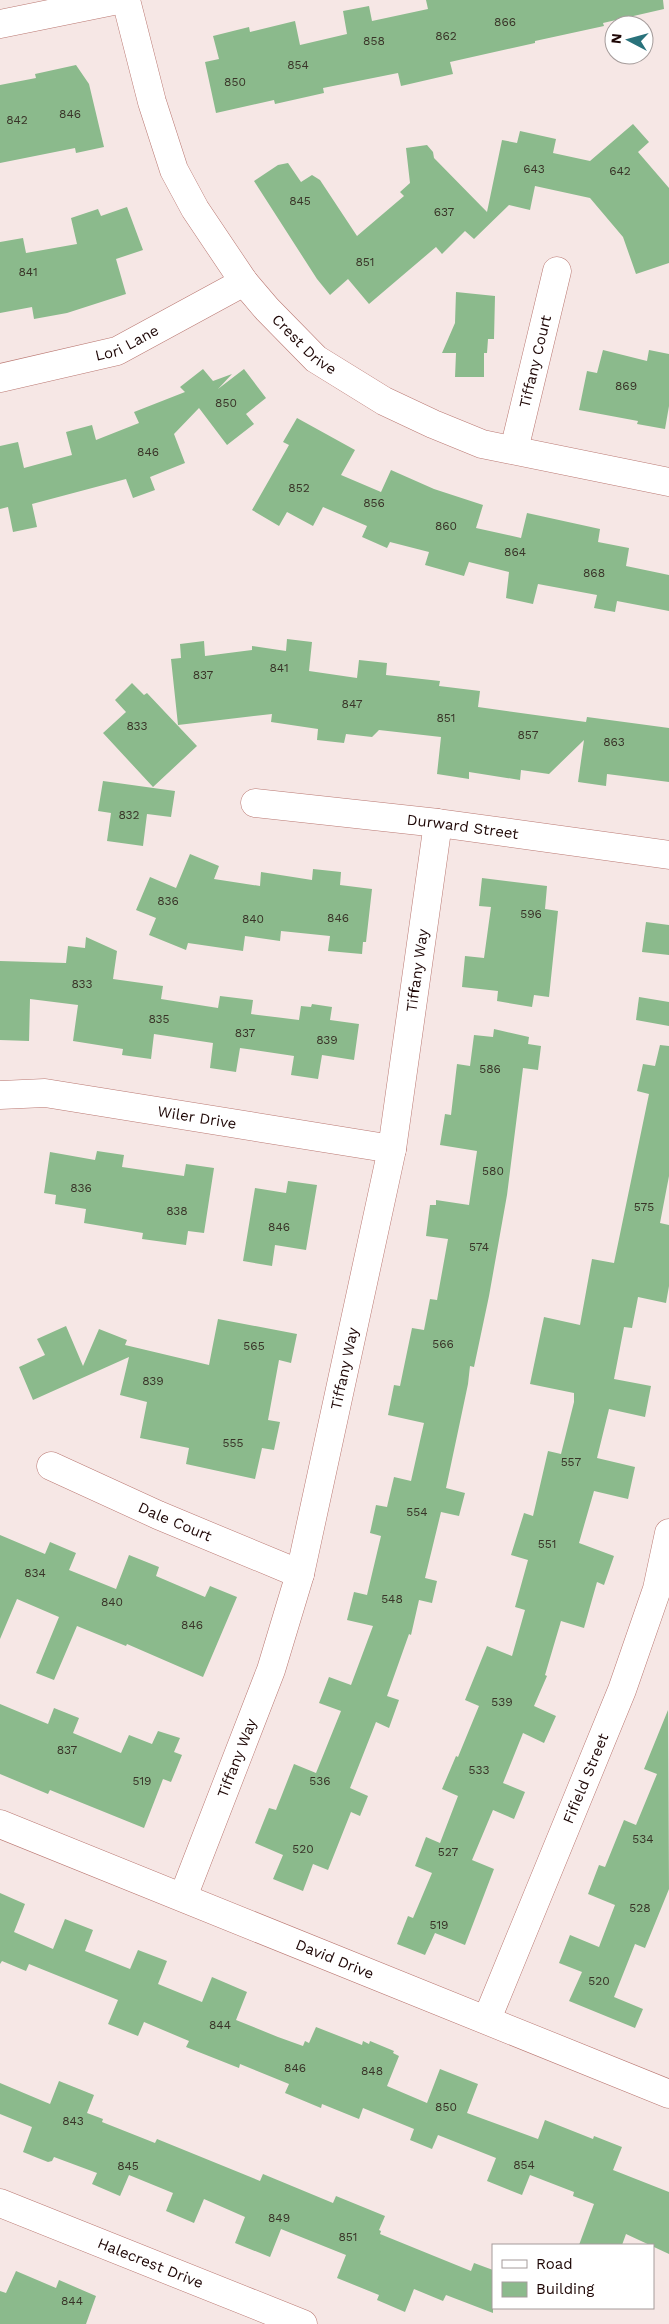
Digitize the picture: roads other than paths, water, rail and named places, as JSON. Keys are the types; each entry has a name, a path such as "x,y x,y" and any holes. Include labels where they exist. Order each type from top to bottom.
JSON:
{"street":[{"path":"0,24 118,0"},
{"name":"Crest Drive","path":"126,0 152,102 174,170 195,209 244,282 291,335 323,364 384,401 482,444 669,482"},
{"name":"Tiffany Court","path":"514,450 557,271"},
{"name":"Lori Lane","path":"0,378 117,351 244,282"},
{"name":"Durward Street","path":"255,803 438,823 669,855"},
{"name":"Tiffany Way","path":"183,1897 271,1670 300,1574 392,1149 438,823"},
{"name":"Wiler Drive","path":"0,1095 45,1093 392,1149"},
{"name":"Dale Court","path":"51,1466 158,1515 300,1574"},
{"name":"Fifield Street","path":"487,2019 622,1690 657,1589 669,1533"},
{"name":"David Drive","path":"0,1824 669,2094"},
{"name":"Halecrest Drive","path":"0,2203 303,2324"}]}
